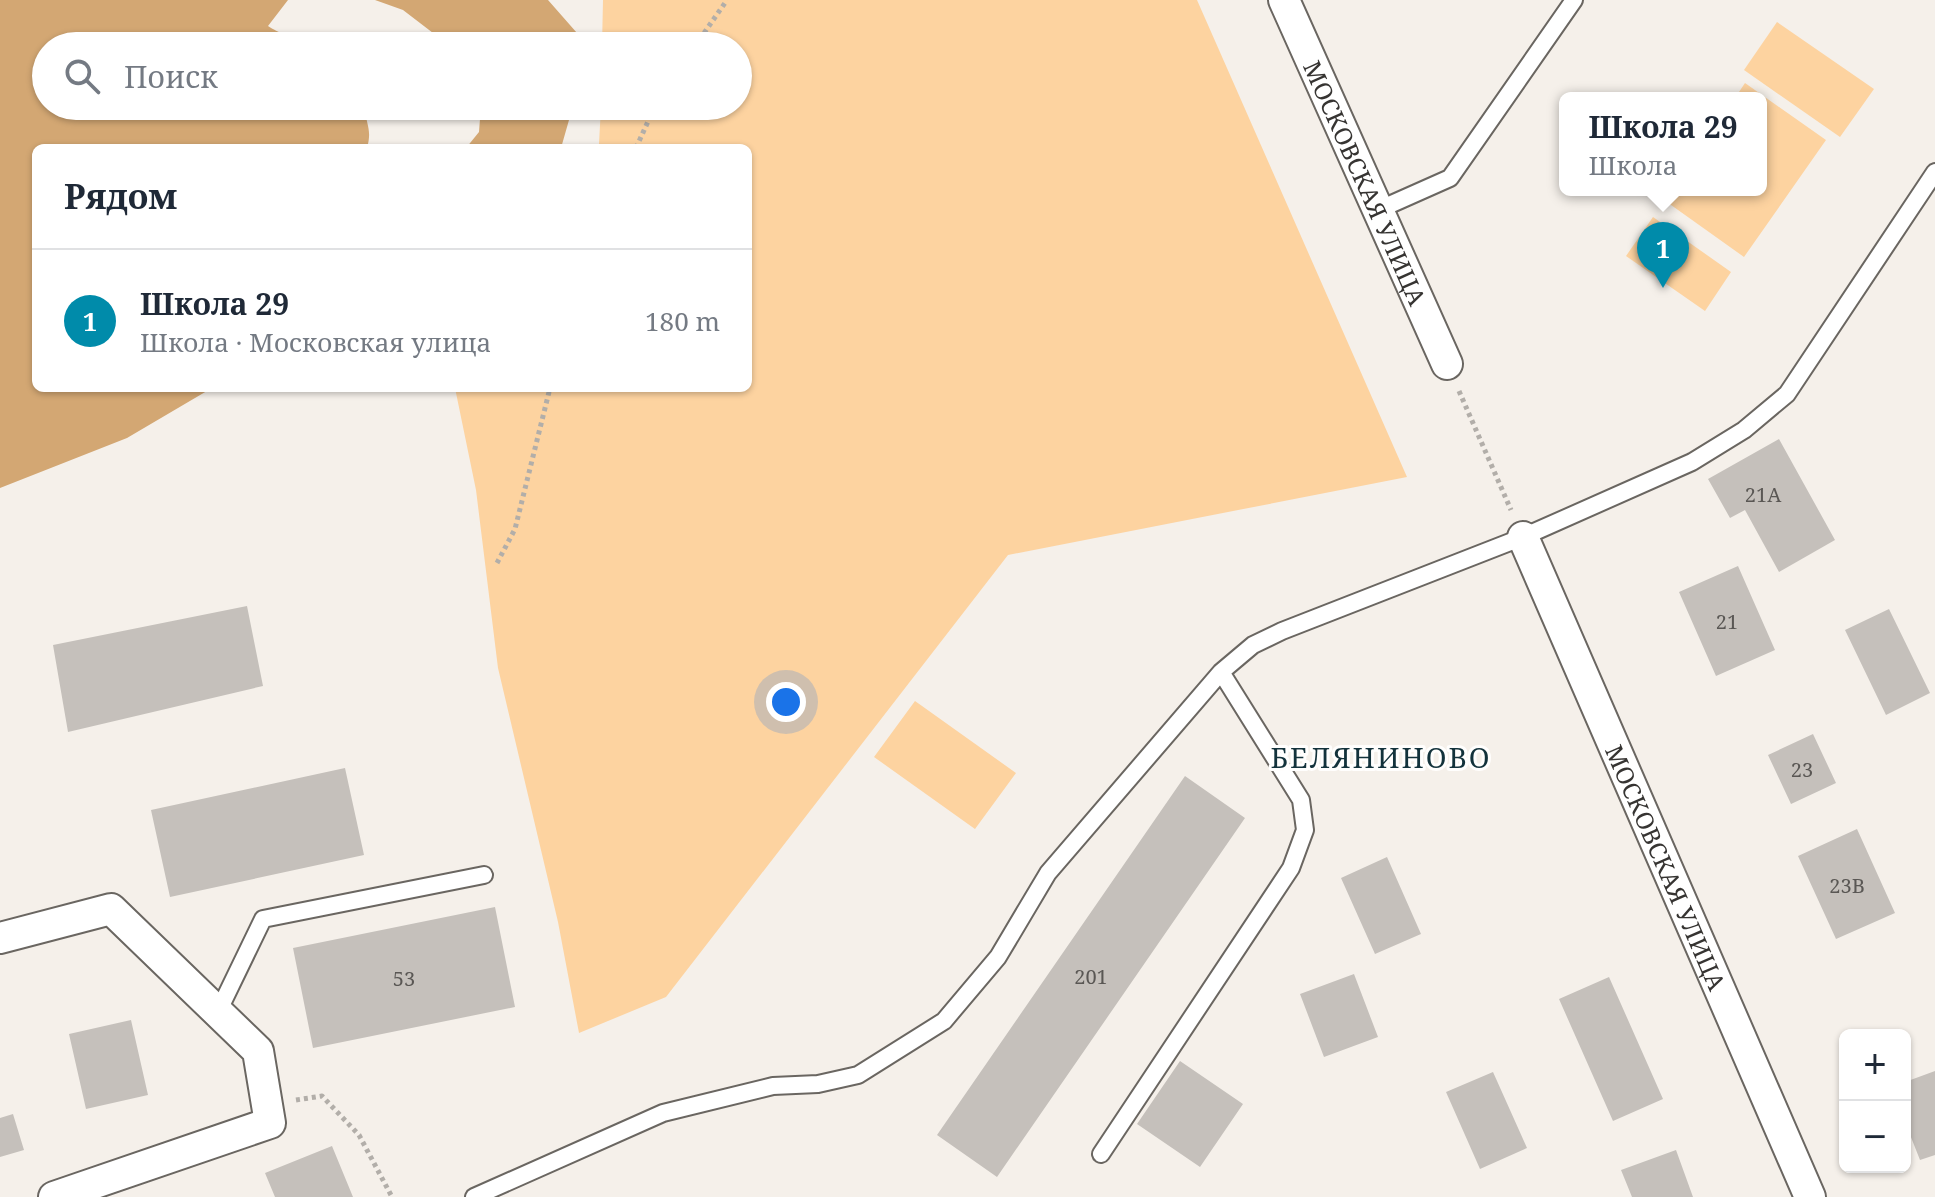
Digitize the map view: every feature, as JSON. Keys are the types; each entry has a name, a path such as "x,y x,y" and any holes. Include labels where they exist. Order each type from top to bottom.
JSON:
{"street":[{"name":"МОСКОВСКАЯ УЛИЦА","path":"1284,0 1447,364"},
{"name":"МОСКОВСКАЯ УЛИЦА","path":"1523,537 1810,1197"},
{"path":"0,938 111,909 258,1051 270,1123 54,1197"}],"lane":[{"path":"1378,210 1450,178 1574,0"},
{"path":"474,1197 663,1113 773,1086 818,1084 858,1075 944,1021 998,957 1048,873 1221,672 1253,645 1282,631 1523,537 1692,462 1744,430 1787,394 1935,172"},
{"path":"1101,1154 1291,868 1305,830 1301,800 1221,672"},
{"path":"219,1010 263,919 484,875"}],"path":[{"path":"705,32 727,0"},
{"path":"638,144 649,120"},
{"path":"1447,364 1523,537"},
{"path":"497,563 515,529 549,392"},
{"path":"268,1104 322,1096 359,1135 392,1197"}],"shaded area":[{"path":"0,0 288,0 268,26 278,32 32,32 32,120 366,120 369,135 368,144 32,144 32,392 205,392 127,438 0,488"},
{"path":"375,0 548,0 576,32 432,32 403,10"},
{"path":"603,0 1197,0 1407,477 1008,555 666,997 579,1033 558,922 498,668 476,490 456,392 752,392 752,144 599,144 600,120 752,120 752,32 602,32"},
{"path":"1777,22 1874,89 1840,137 1744,70"},
{"path":"1745,83 1758,92 1739,92"},
{"path":"1767,98 1826,140 1744,257 1664,200 1667,196 1767,196"},
{"path":"480,120 569,120 562,144 469,144 479,132"},
{"path":"1653,217 1731,272 1705,311 1626,256"},
{"path":"915,701 1016,773 975,829 874,757"}],"building":[{"path":"1779,439 1835,540 1779,572 1745,510 1730,518 1708,479"},
{"path":"1738,566 1775,650 1716,676 1679,592"},
{"path":"247,606 263,686 68,732 53,645"},
{"path":"1889,609 1930,693 1886,715 1845,630"},
{"path":"1813,734 1836,783 1791,804 1768,755"},
{"path":"345,768 364,855 170,897 151,810"},
{"path":"1185,776 1245,818 997,1177 937,1135"},
{"path":"1857,829 1895,913 1836,939 1798,856"},
{"path":"1387,857 1421,934 1375,954 1341,878"},
{"path":"495,907 515,1007 313,1048 293,948"},
{"path":"1354,974 1378,1037 1324,1057 1300,994"},
{"path":"1609,977 1663,1099 1613,1121 1559,999"},
{"path":"131,1020 148,1095 86,1109 69,1034"},
{"path":"1180,1061 1243,1104 1200,1167 1137,1124"},
{"path":"1935,1071 1935,1155 1920,1160 1911,1137 1911,1080"},
{"path":"1493,1072 1527,1148 1480,1169 1446,1092"},
{"path":"13,1114 24,1150 0,1157 0,1118"},
{"path":"332,1146 353,1197 275,1197 265,1173"},
{"path":"1676,1150 1693,1197 1632,1197 1621,1170"}],"place":[{"name":"Школа 29","path":"1663,288"}],"district":[{"name":"БЕЛЯНИНОВО","path":"1381,757"}]}
